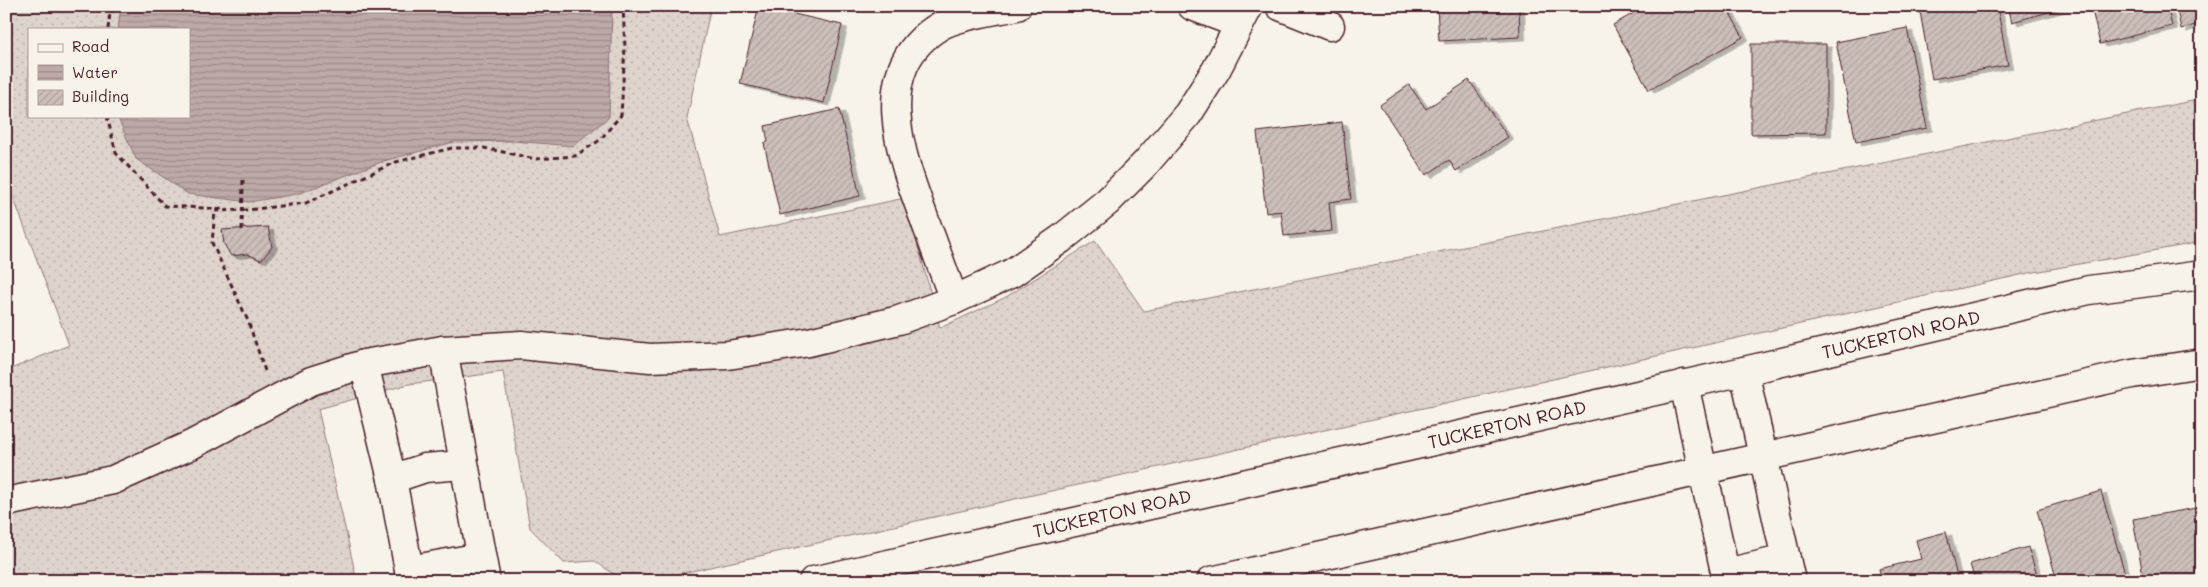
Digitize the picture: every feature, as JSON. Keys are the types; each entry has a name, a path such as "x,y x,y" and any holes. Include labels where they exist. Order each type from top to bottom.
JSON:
{"street":[{"path":"954,300 914,190 901,147 896,92 901,72 910,53 925,36 942,25 1017,6"},
{"path":"6,502 113,480 192,445 274,399 311,381 364,364 443,350 521,345 650,358 728,356 809,342 899,320 954,300 1012,273 1062,239 1107,202 1145,164 1188,114 1216,70 1244,15 1192,6"},
{"path":"1280,6 1330,26"},
{"name":"TUCKERTON ROAD","path":"812,581 1744,372 1937,324 2089,290 2202,275"},
{"path":"364,364 392,479 410,575 484,569 463,465 443,350"},
{"path":"1211,581 2132,374 2202,363"},
{"path":"1684,384 1727,577 1789,570 1744,372"},
{"path":"392,479 425,468 463,465"}],"path":[{"path":"108,28 112,6"},
{"path":"274,399 248,321 212,243 215,211 306,203 396,162 452,148 484,148 536,159 575,156 600,140 621,115 625,48 623,6"},
{"path":"107,118 116,153 166,206 243,210"},
{"path":"242,230 244,180"}],"shaded area":[{"path":"6,6 711,6 687,118 720,237 905,198 940,328 1006,297 1095,241 1144,311 2202,99 2202,242 2029,273 647,581 623,581 595,561 564,563 530,528 503,372 409,384 318,409 355,572 352,581 6,581 6,371 69,345 6,178"}],"water":[{"path":"121,6 612,6 609,117 573,146 513,141 454,142 384,161 297,194 249,202 188,194 136,159 118,118 190,118 190,28 118,28"}],"building":[{"path":"759,6 842,25 824,103 740,84"},
{"path":"1437,6 1519,6 1520,37 1439,41"},
{"path":"1646,6 1726,6 1743,37 1649,90 1613,25"},
{"path":"1919,6 1997,6 2008,65 1932,79"},
{"path":"2008,6 2071,6 2012,22"},
{"path":"2091,6 2167,6 2172,26 2100,44"},
{"path":"2176,6 2202,6 2202,23 2181,29"},
{"path":"1907,28 1927,128 1856,142 1836,42"},
{"path":"1751,44 1826,44 1826,133 1751,134"},
{"path":"1469,80 1508,137 1456,171 1449,160 1426,175 1380,105 1409,85 1426,109"},
{"path":"839,109 860,196 780,215 764,143 768,142 765,126"},
{"path":"1342,122 1351,199 1329,202 1332,231 1284,236 1281,211 1266,213 1257,132"},
{"path":"268,227 272,247 261,260 247,254 231,256 224,244 222,230"},
{"path":"2101,491 2127,581 2057,581 2037,510"},
{"path":"2202,507 2202,581 2144,581 2133,519"},
{"path":"1946,532 1958,581 1882,581 1879,569 1921,559 1916,540"},
{"path":"2028,547 2039,581 1975,581 1970,564"}]}
